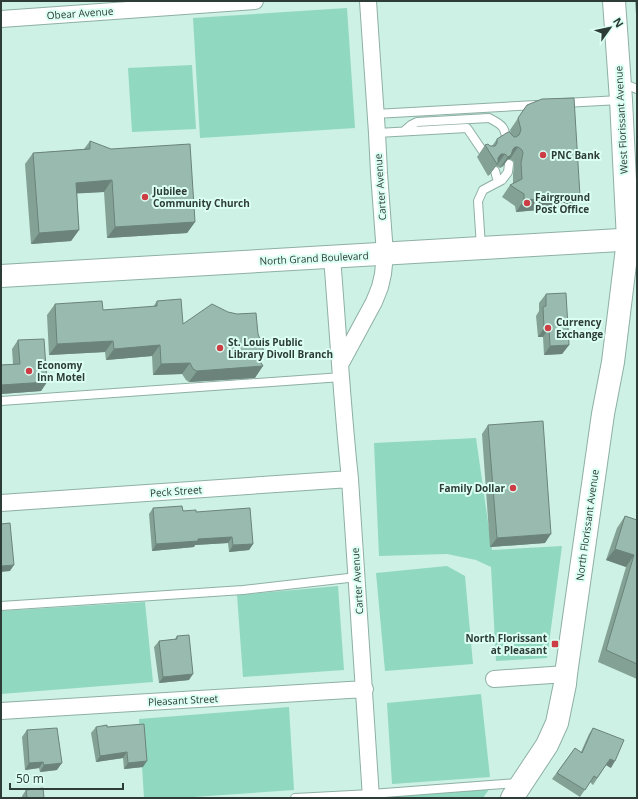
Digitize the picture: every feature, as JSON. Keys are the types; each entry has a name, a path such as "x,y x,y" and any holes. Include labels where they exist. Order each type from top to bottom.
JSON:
{"main road":[{"name":"West Florissant Avenue","path":"614,1 626,90 632,240"},
{"name":"North Grand Boulevard","path":"1,276 632,240"},
{"name":"North Florissant Avenue","path":"517,790 547,745 557,724 565,684 603,414 613,362 632,240"}],"street":[{"name":"Obear Avenue","path":"1,19 255,1"},
{"name":"Carter Avenue","path":"341,370 374,302 383,274 385,254 368,1"},
{"name":"Carter Avenue","path":"332,257 350,479 371,796"},
{"name":"Peck Street","path":"1,503 350,479"},
{"path":"494,679 566,674"},
{"name":"Pleasant Street","path":"1,711 365,689"}],"lane":[{"path":"376,114 550,104 626,90"},
{"path":"404,131 417,122 489,118 502,126 506,132 507,143"},
{"path":"377,133 467,128 484,153"},
{"path":"481,248 478,201 483,190 502,180 508,172 509,164"},
{"path":"495,171 498,182"},
{"path":"1,401 341,370"},
{"path":"1,606 243,590 357,577"},
{"path":"295,798 517,790"}],"green space":[{"path":"347,8 355,128 200,138 193,18"},
{"path":"192,65 196,129 132,132 128,68"},
{"path":"476,438 492,550 562,546 547,658 496,661 491,567 476,560 447,554 379,556 374,443"},
{"path":"447,566 465,576 473,664 385,671 376,573"},
{"path":"338,586 344,670 243,677 237,595"},
{"path":"145,602 153,682 1,694 1,611"},
{"path":"481,694 490,777 392,784 387,703"},
{"path":"289,707 294,790 179,798 144,798 139,719"},
{"path":"490,788 483,798 392,798 392,796"}],"building":[{"path":"574,98 580,196 524,200 524,194 510,185 522,179 522,150 515,147 511,155 508,157 505,154 501,154 498,158 497,164 485,145 488,144 490,146 495,146 497,139 508,132 510,132 514,137 519,135 521,130 518,118 527,105 542,99"},
{"path":"90,141 111,149 190,144 195,222 115,227 112,180 76,183 79,230 39,233 33,153 90,149"},
{"path":"566,293 569,345 550,346 549,328 544,328 543,307 546,306 546,294"},
{"path":"181,299 183,324 212,304 228,312 237,314 256,313 258,334 264,352 258,358 263,366 197,371 193,369 190,363 161,364 160,345 114,349 113,341 57,344 55,304 102,301 103,310 157,306 157,301"},
{"name":"Economy Inn Motel","path":"44,339 47,382 1,385 1,365 20,364 18,340"},
{"name":"Family Dollar","path":"543,421 551,534 497,538 488,425"},
{"path":"182,506 183,511 196,510 196,512 250,508 253,544 233,545 232,537 156,544 153,508"},
{"path":"625,516 637,520 637,664 606,650 634,555 615,549"},
{"path":"10,523 14,565 1,566 1,524"},
{"path":"189,635 193,674 163,677 159,641 177,639 177,636"},
{"path":"144,724 147,761 128,763 127,752 100,756 96,727 107,725 107,727"},
{"path":"57,728 62,763 44,765 43,762 29,763 27,730"},
{"path":"593,728 624,740 615,761 610,759 597,778 594,776 585,790 557,773 575,748 582,753"},
{"path":"43,788 44,798 27,798 26,790"}],"place":[{"name":"PNC Bank","path":"543,155"},
{"name":"Jubilee Community Church","path":"145,197"},
{"name":"Fairground Post Office","path":"527,203"},
{"name":"Currency Exchange","path":"548,328"},
{"name":"St. Louis Public Library Divoll Branch","path":"220,348"},
{"name":"Economy Inn Motel","path":"29,371"},
{"name":"Family Dollar","path":"513,488"},
{"name":"North Florissant at Pleasant","path":"555,644"}]}
